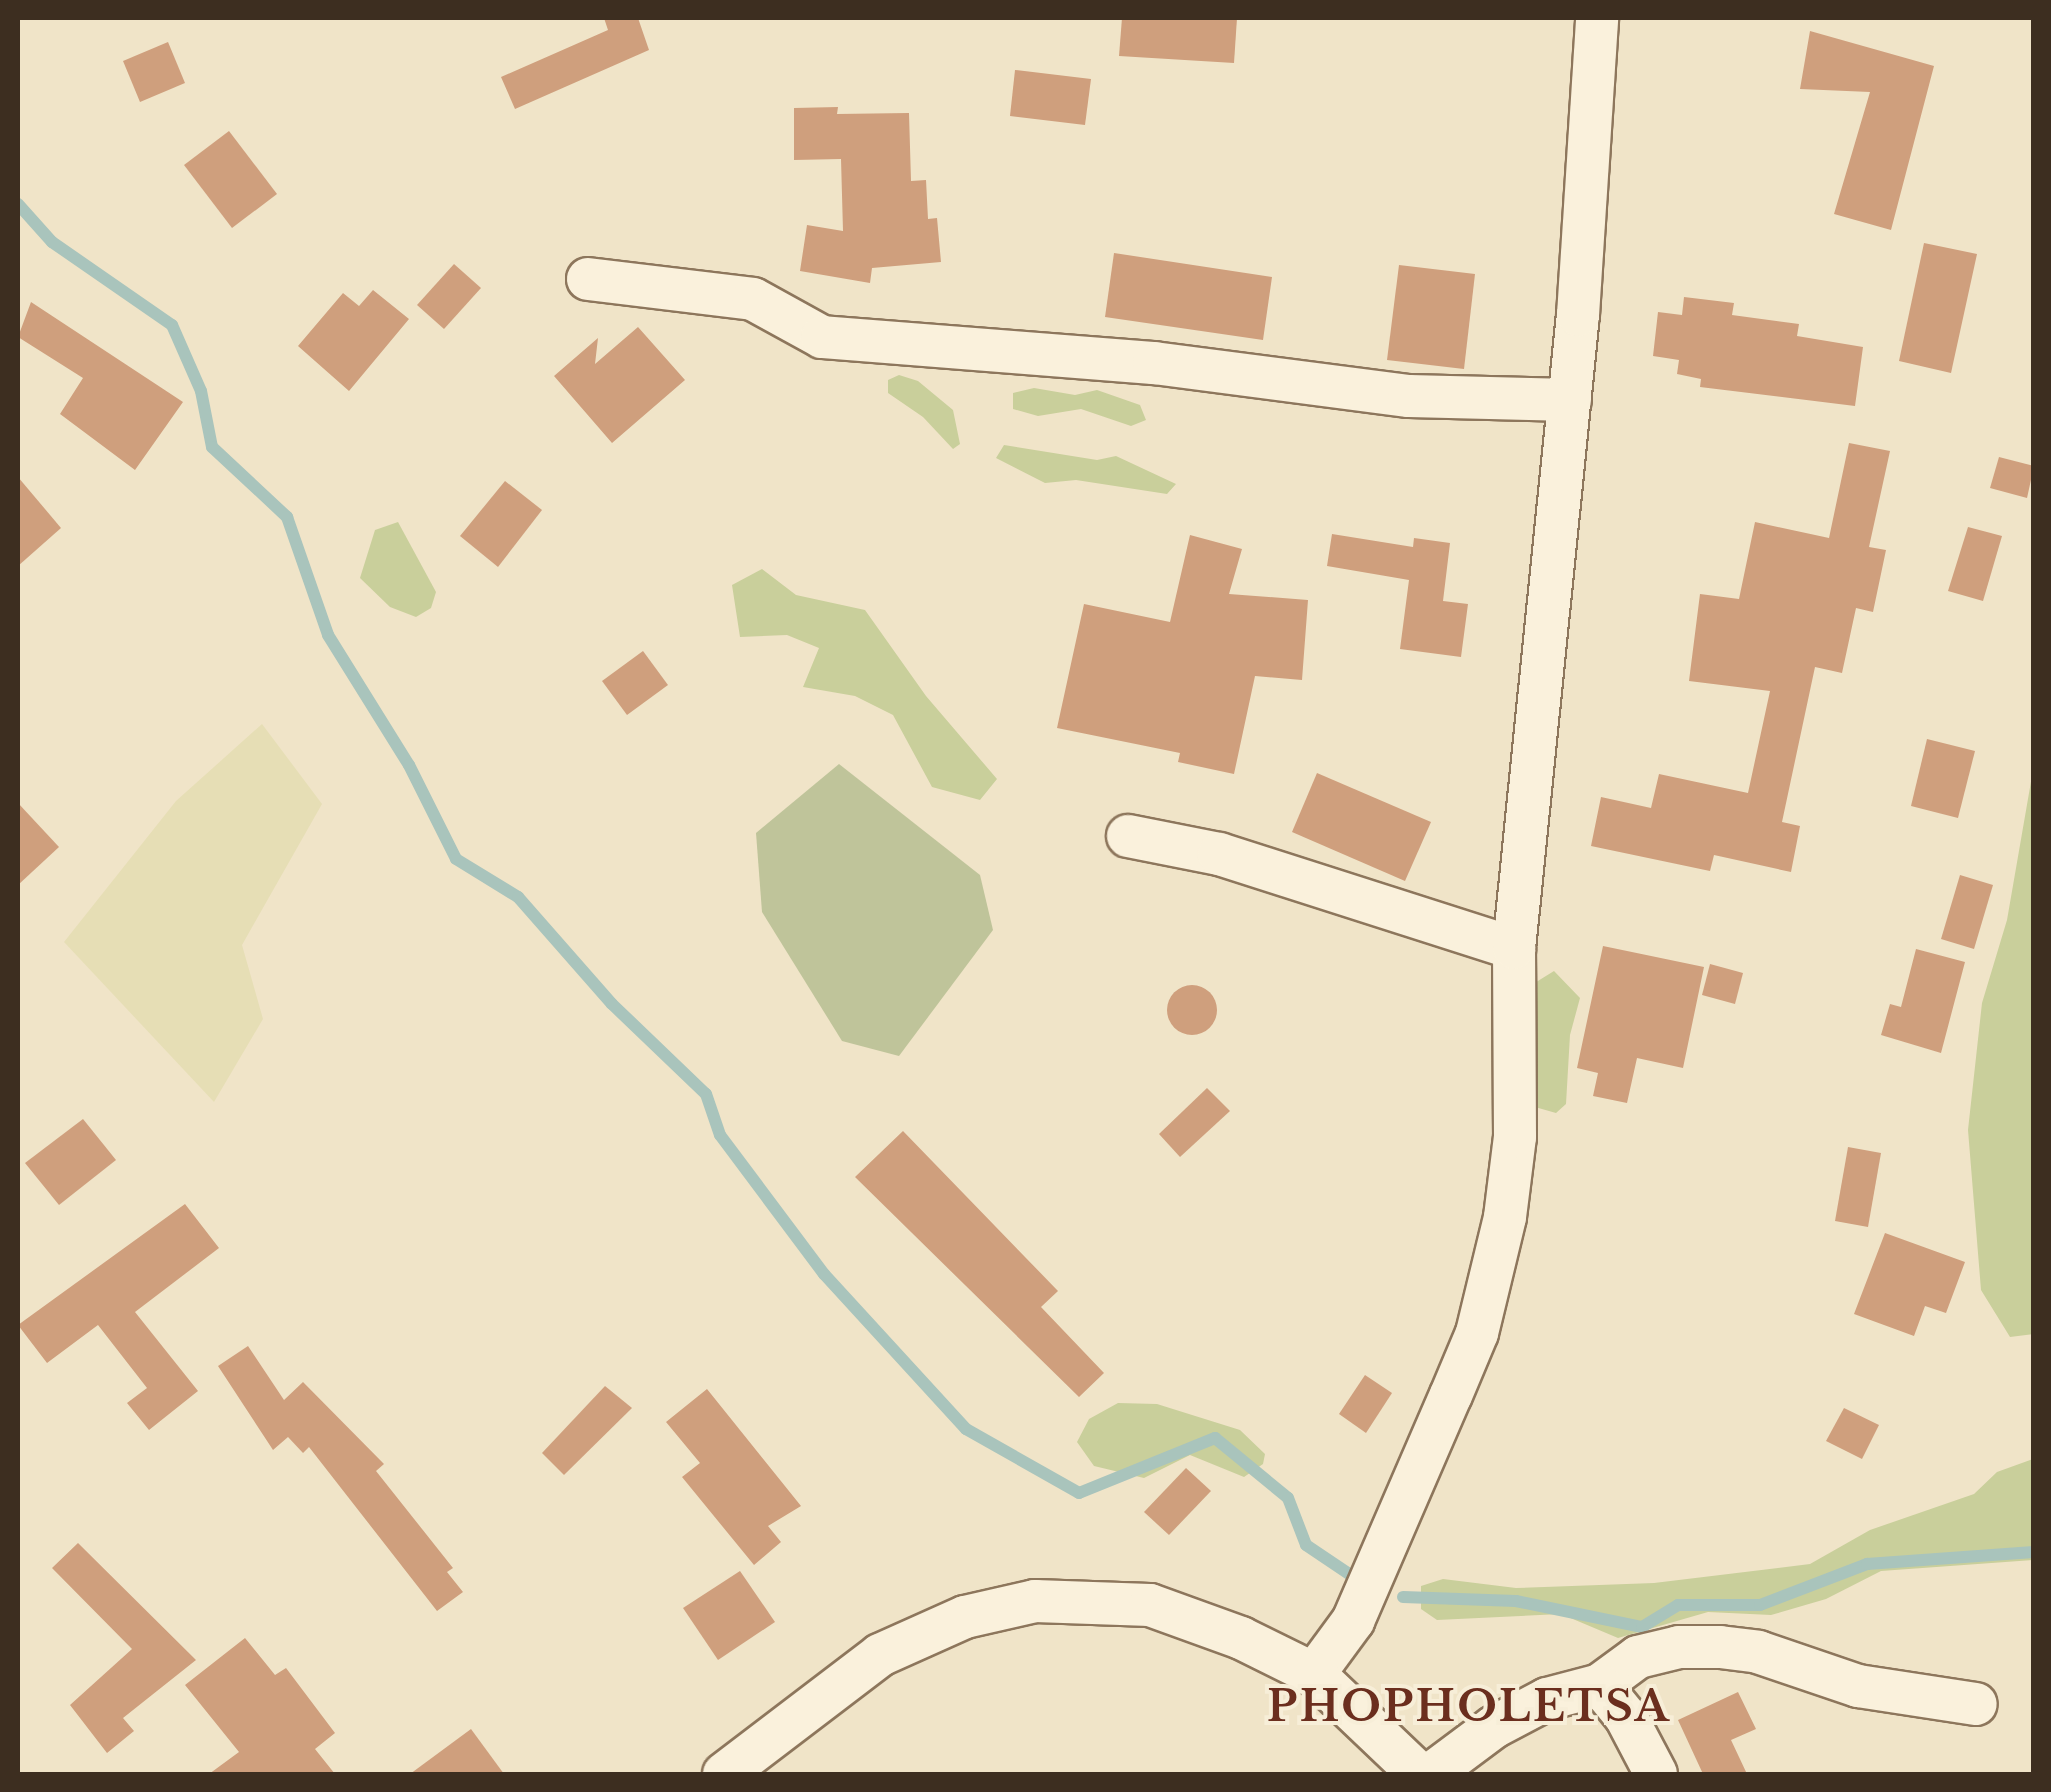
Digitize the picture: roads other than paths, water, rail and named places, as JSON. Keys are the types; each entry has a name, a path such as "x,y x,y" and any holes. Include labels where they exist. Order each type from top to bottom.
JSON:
{"street":[{"path":"1314,1674 1353,1621 1477,1333 1505,1217 1515,1137 1514,948 1570,400 1598,18"},
{"path":"588,279 753,299 822,337 1154,363 1409,396 1570,400"},
{"path":"1128,836 1220,854 1514,948"},
{"path":"724,1774 880,1655 965,1617 1036,1601 1150,1606 1241,1638 1314,1674 1419,1774"},
{"path":"1431,1774 1507,1720 1547,1699 1600,1684 1638,1658 1679,1647 1758,1652 1858,1686 1976,1704"},
{"path":"1600,1684 1626,1717 1656,1774"}],"waterway":[{"path":"18,204 52,242 172,325 201,391 212,447 287,517 328,635 409,765 456,859 518,897 612,1004 706,1094 720,1135 824,1274 966,1429 1079,1493 1215,1438 1288,1498 1306,1545 1349,1574"},
{"path":"1403,1597 1516,1601 1642,1627 1678,1605 1760,1605 1867,1564 2034,1552"}],"district":[{"name":"PHOPHOLETSA","path":"1469,1706"}]}
